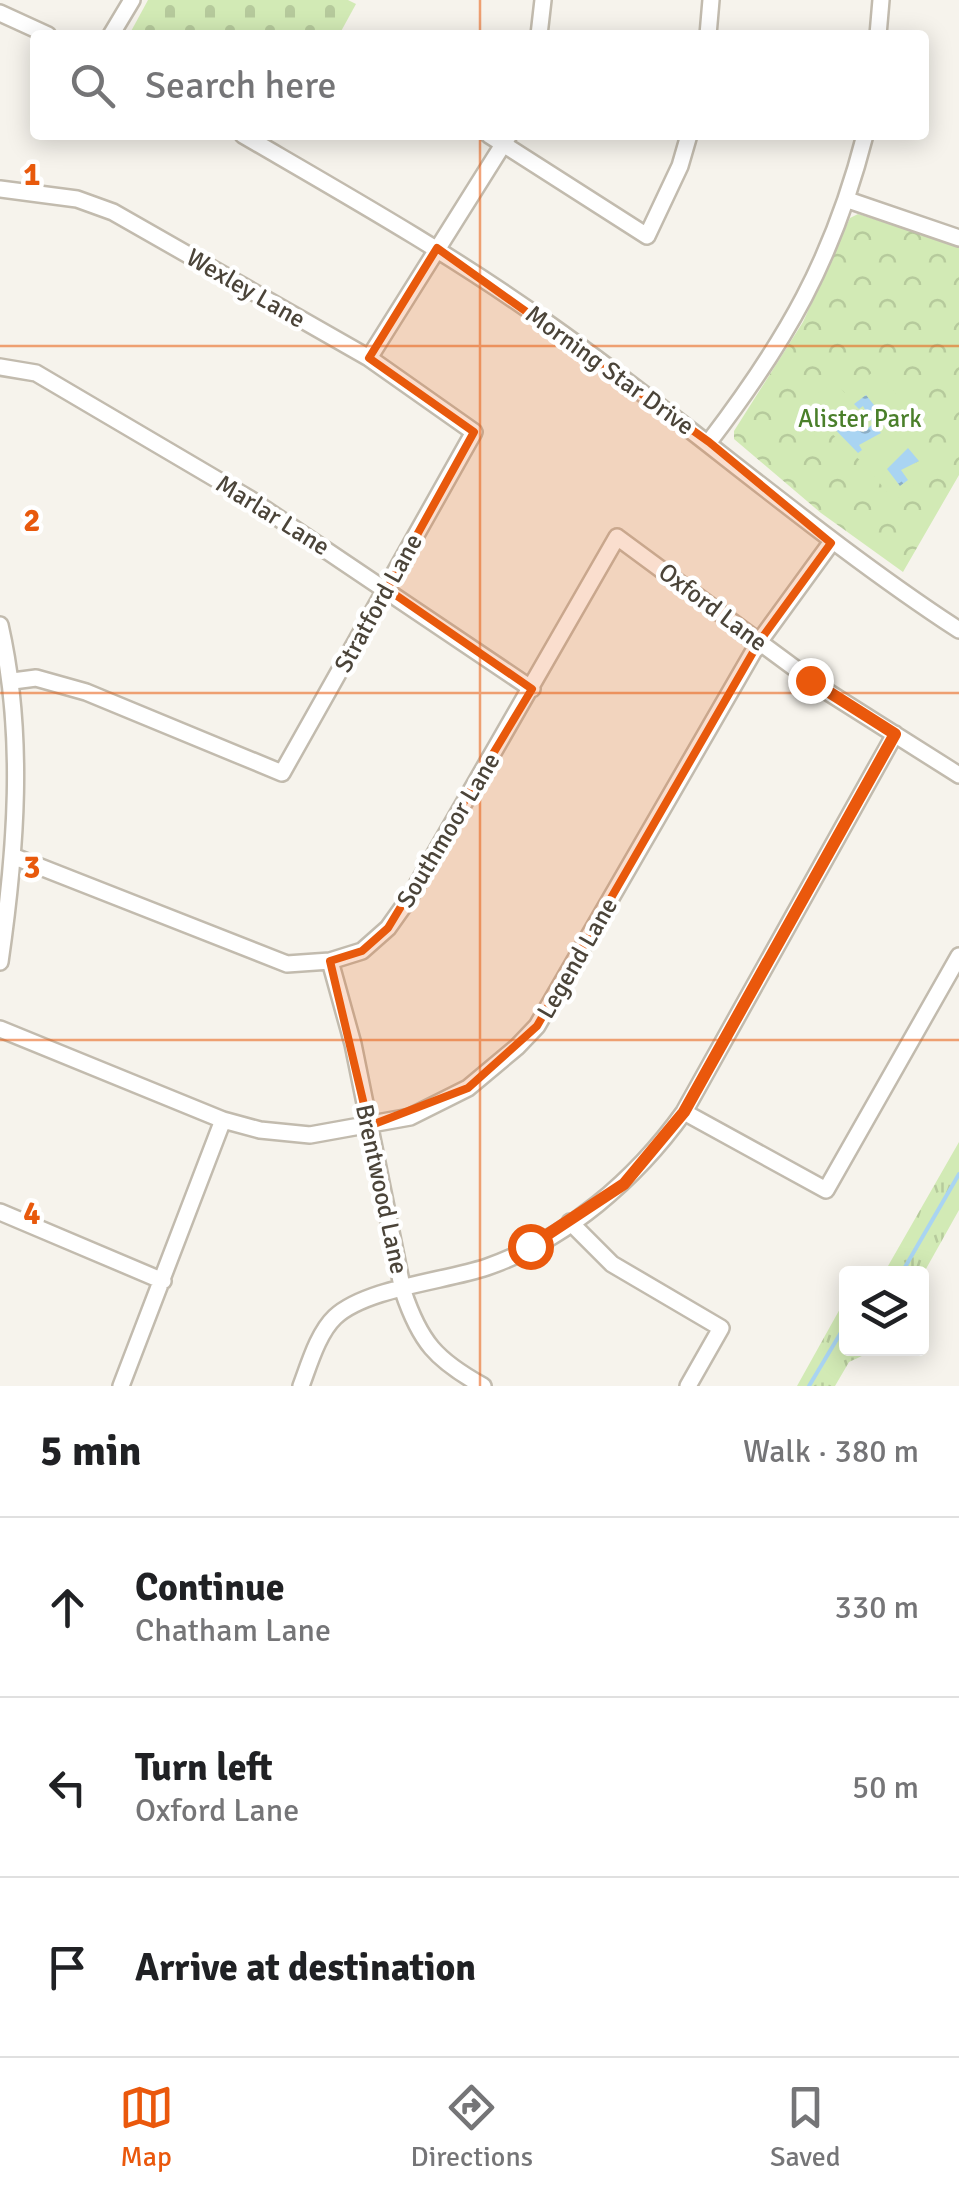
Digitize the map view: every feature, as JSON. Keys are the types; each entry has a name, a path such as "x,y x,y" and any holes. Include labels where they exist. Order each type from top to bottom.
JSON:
{"street":[{"path":"114,30 132,0"},
{"path":"540,30 543,0"},
{"path":"708,30 711,0"},
{"path":"878,30 881,0"},
{"path":"0,13 37,30"},
{"name":"Morning Star Drive","path":"252,140 437,248 709,442 831,543 959,630"},
{"path":"369,358 506,140 646,236 680,166 687,140"},
{"path":"709,442 786,335 822,264 848,200 864,140"},
{"name":"Wexley Lane","path":"0,189 77,199 113,212 369,358 474,432"},
{"path":"848,200 959,238"},
{"name":"Marlar Lane","path":"0,367 36,373 250,499 532,690"},
{"name":"Stratford Lane","path":"13,681 36,678 86,692 282,773 474,432"},
{"name":"Oxford Lane","path":"618,537 759,642 959,775"},
{"name":"Southmoor Lane","path":"15,857 81,880 270,961 330,961 362,951 388,928 532,690 618,537"},
{"name":"Legend Lane","path":"0,1029 224,1120 260,1130 310,1135 368,1126 410,1116 468,1088 537,1026 759,642 831,543"},
{"path":"0,626 13,681 15,857 0,962"},
{"path":"301,1386 334,1318 357,1304 490,1266 570,1222 624,1184 684,1112 895,734"},
{"path":"684,1112 826,1190 959,956"},
{"name":"Brentwood Lane","path":"330,961 353,1044 403,1291 414,1325 430,1349 483,1386"},
{"path":"121,1386 224,1120"},
{"path":"0,1212 164,1281"},
{"path":"570,1222 612,1264 721,1328 688,1386"}],"highlighted area":[{"path":"437,248 709,442 831,543 759,642 537,1026 468,1088 369,1126 330,961 362,951 388,928 532,689 387,589 474,432 369,358"}],"green space":[{"path":"148,0 348,0 356,4 342,30 132,30"},
{"name":"Alister Park","path":"858,214 959,246 959,475 903,572 821,513 734,439 734,431 803,322 850,218"},
{"path":"877,369 917,420 913,426 940,456 921,475 923,479 894,501 867,467 827,429 820,438 799,430 795,411 834,381 845,393"},
{"path":"959,1142 959,1210 928,1266 888,1266"},
{"path":"839,1311 839,1356 862,1356 849,1362 835,1386 797,1386"}],"water":[{"path":"866,395 882,415 878,419 882,425 877,428 881,433 859,445 862,450 858,453 822,416 837,409 843,418 834,419 847,431 854,421 863,432 873,424 863,406 859,409 854,404"},
{"path":"908,448 919,461 901,470 908,480 900,486 887,469"}],"waterway":[{"path":"906,1266 959,1174"},
{"path":"809,1386 839,1336"}],"route":[{"path":"530,1246 624,1184 658,1149 684,1112 895,734 810,680"}]}
